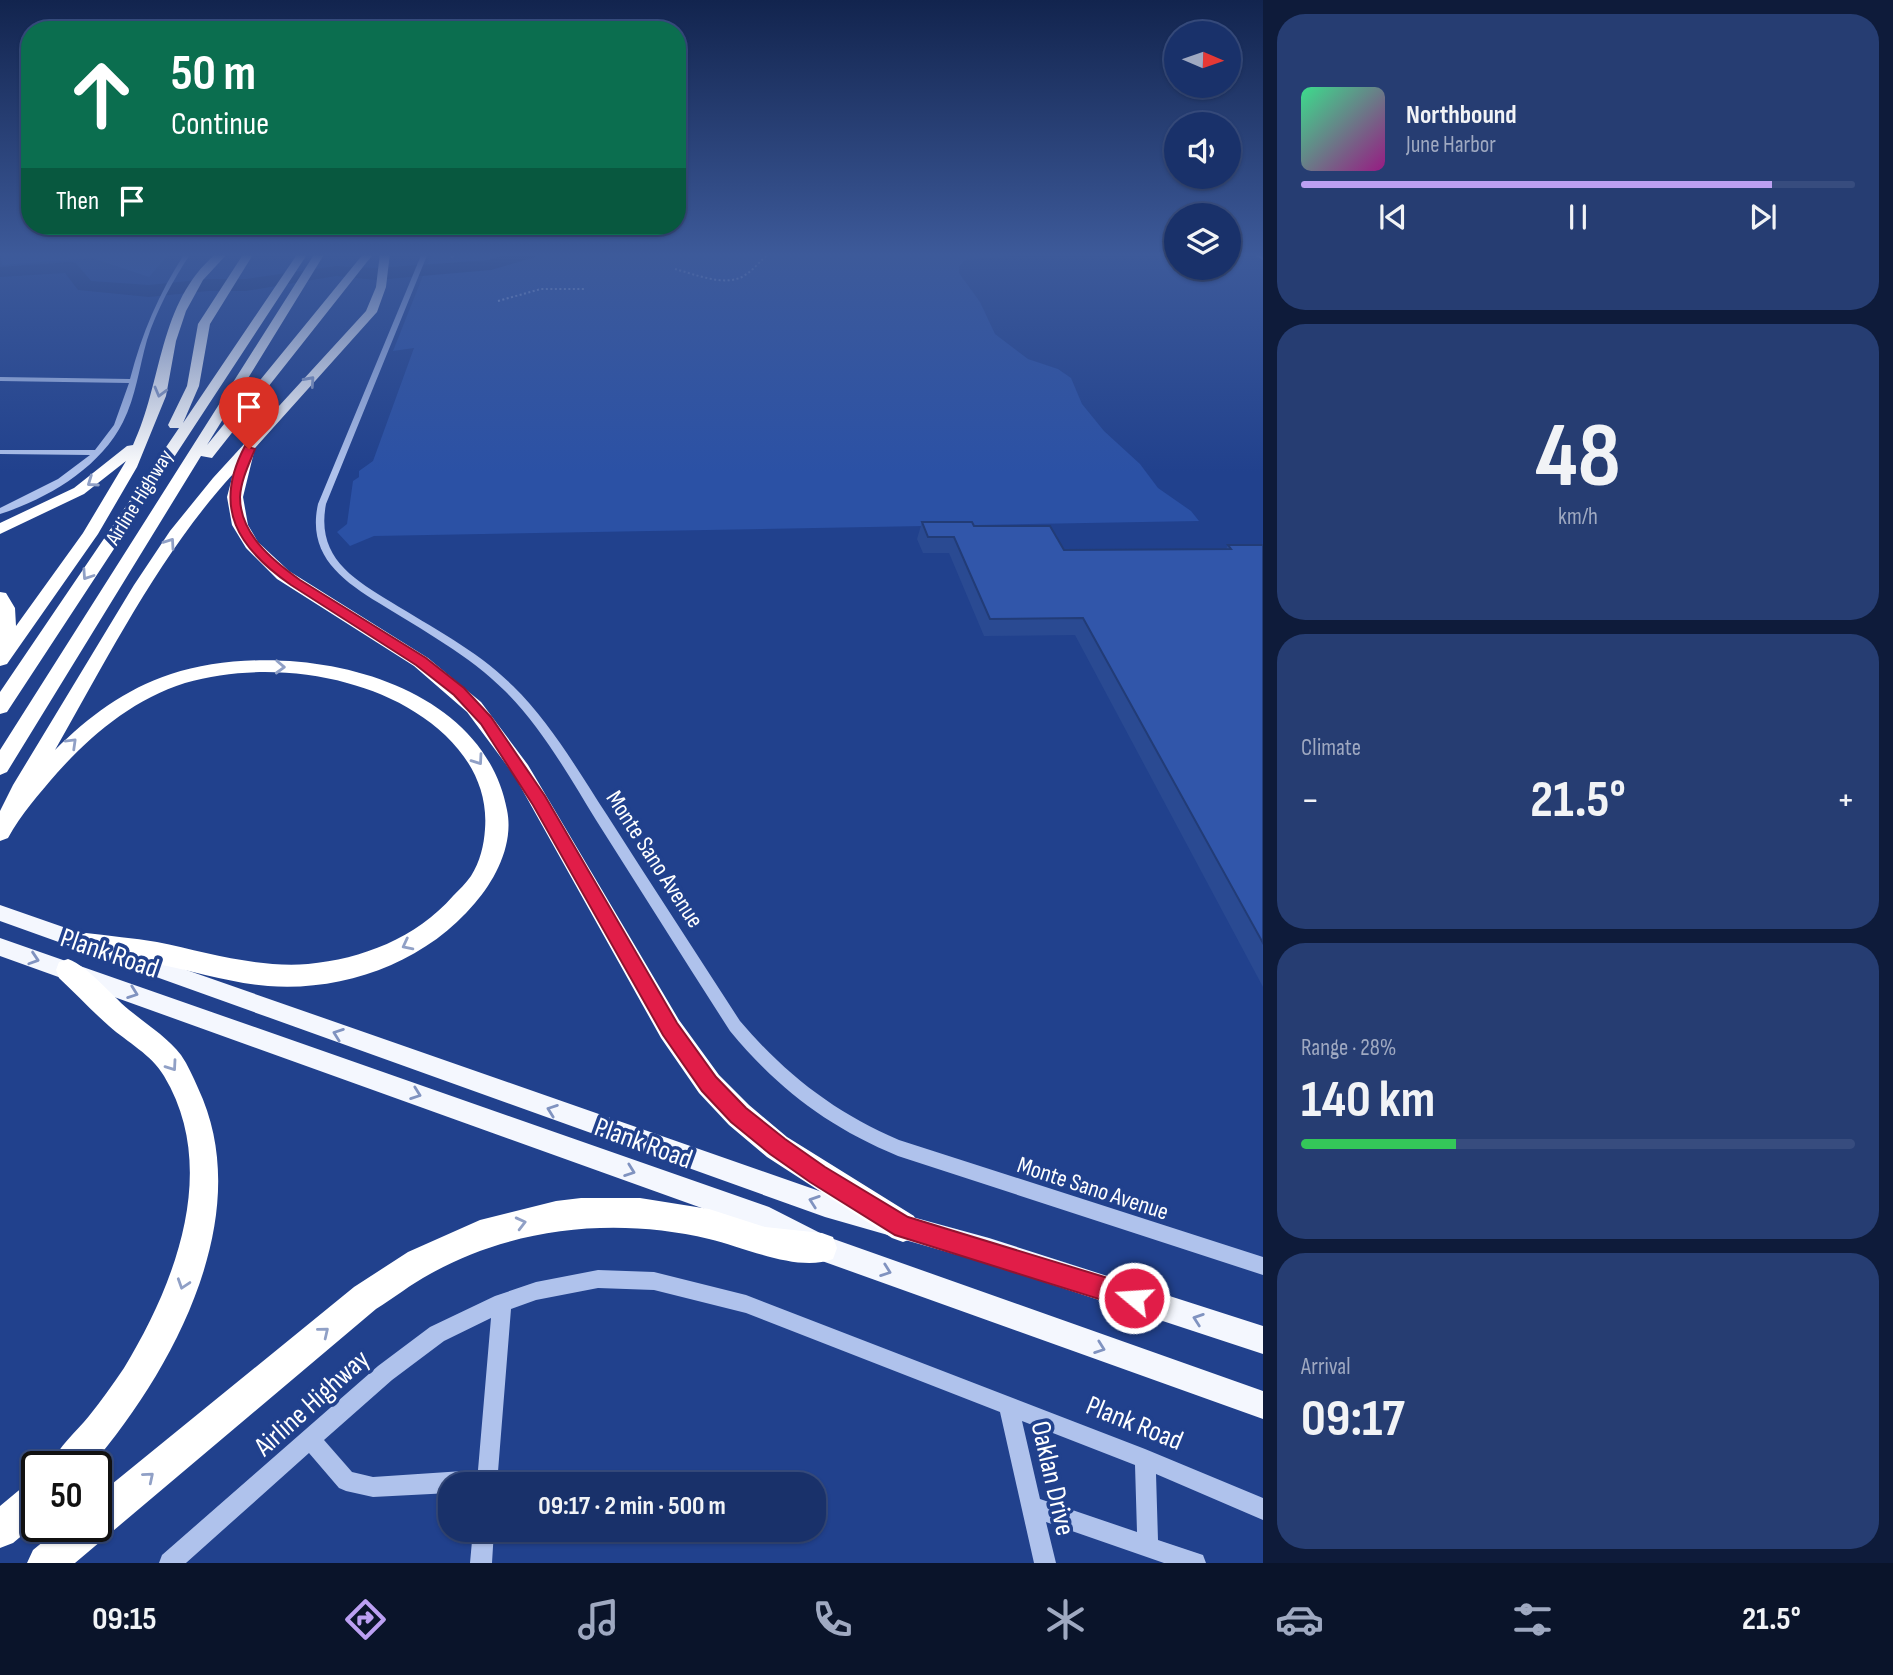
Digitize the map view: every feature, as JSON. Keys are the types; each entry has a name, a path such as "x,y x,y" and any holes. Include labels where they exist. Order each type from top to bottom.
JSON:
{"highway":[{"path":"1,652 103,512 143,437 159,397 175,326"},
{"path":"139,498 154,460 187,401 196,372 204,326"},
{"name":"Airline Highway","path":"0,707 254,326"},
{"name":"Airline Highway","path":"0,768 274,326"},
{"path":"187,466 205,457 311,326"},
{"path":"0,832 24,785 152,570 198,505 360,326"},
{"path":"0,529 50,507 91,483 143,437"},
{"path":"249,449 234,498 240,525 252,545 284,575 421,662 474,707 521,771 670,1029 709,1084 739,1115 777,1147 903,1227"},
{"path":"0,597 5,604 8,619 1,652"},
{"path":"11,813 64,752 112,710 178,678 208,671 248,667 324,672 373,684 400,695 428,710 453,730 471,750 492,783 498,806 498,831 491,858 476,888 428,934 386,956 327,972 285,976 215,968 157,953 86,944"},
{"path":"68,970 116,1015 159,1050 173,1066 186,1091 201,1136 204,1182 202,1215 192,1256 163,1332 143,1371 112,1415 81,1451"},
{"path":"112,1508 366,1298 419,1263 463,1241 530,1220 612,1212 698,1222 765,1242 822,1248"},
{"path":"0,1530 21,1512"},
{"path":"46,1563 71,1542"}],"main road":[{"name":"Plank Road","path":"8,916 825,1205 989,1251 1263,1340"},
{"name":"Plank Road","path":"0,947 769,1220 822,1248 1263,1405"}],"street":[{"path":"0,510 51,486 97,453 120,421 150,326"},
{"name":"Monte Sano Avenue","path":"394,326 325,495 319,519 322,542 330,558 345,576 465,652 499,678 530,711 562,755 725,1010 759,1056 794,1090 818,1108 870,1137 1263,1266"},
{"path":"0,379 134,381"},
{"path":"0,452 97,453"},
{"name":"Plank Road","path":"502,1303 564,1284 597,1279 627,1278 680,1285 746,1304 1145,1459 1263,1509"},
{"path":"489,1472 502,1303"},
{"name":"Airline Highway","path":"170,1563 408,1354 437,1334 502,1303"},
{"name":"Oaklan Drive","path":"1008,1406 1045,1563"},
{"path":"311,1440 346,1481 373,1487 438,1484"},
{"path":"1145,1459 1148,1547"},
{"path":"1032,1507 1195,1563"},
{"path":"481,1563 483,1542"}],"shaded area":[{"path":"403,326 991,326 995,334 1028,359 1058,369 1071,378 1082,404 1104,431 1140,464 1158,488 1191,511 1199,521 374,536 350,546 337,532 347,524 353,481 359,477 359,471 373,461 414,348 393,351"}],"building":[{"path":"922,522 972,522 974,526 1050,526 1064,550 1231,549 1228,545 1263,545 1263,943 1083,618 990,619 954,537 928,537"}],"route":[{"path":"249,449 234,498 240,525 252,545 260,555 295,583 421,662 459,692 486,720 539,800 685,1053 709,1084 739,1115 777,1147 903,1227 989,1251 1134,1298"}]}
